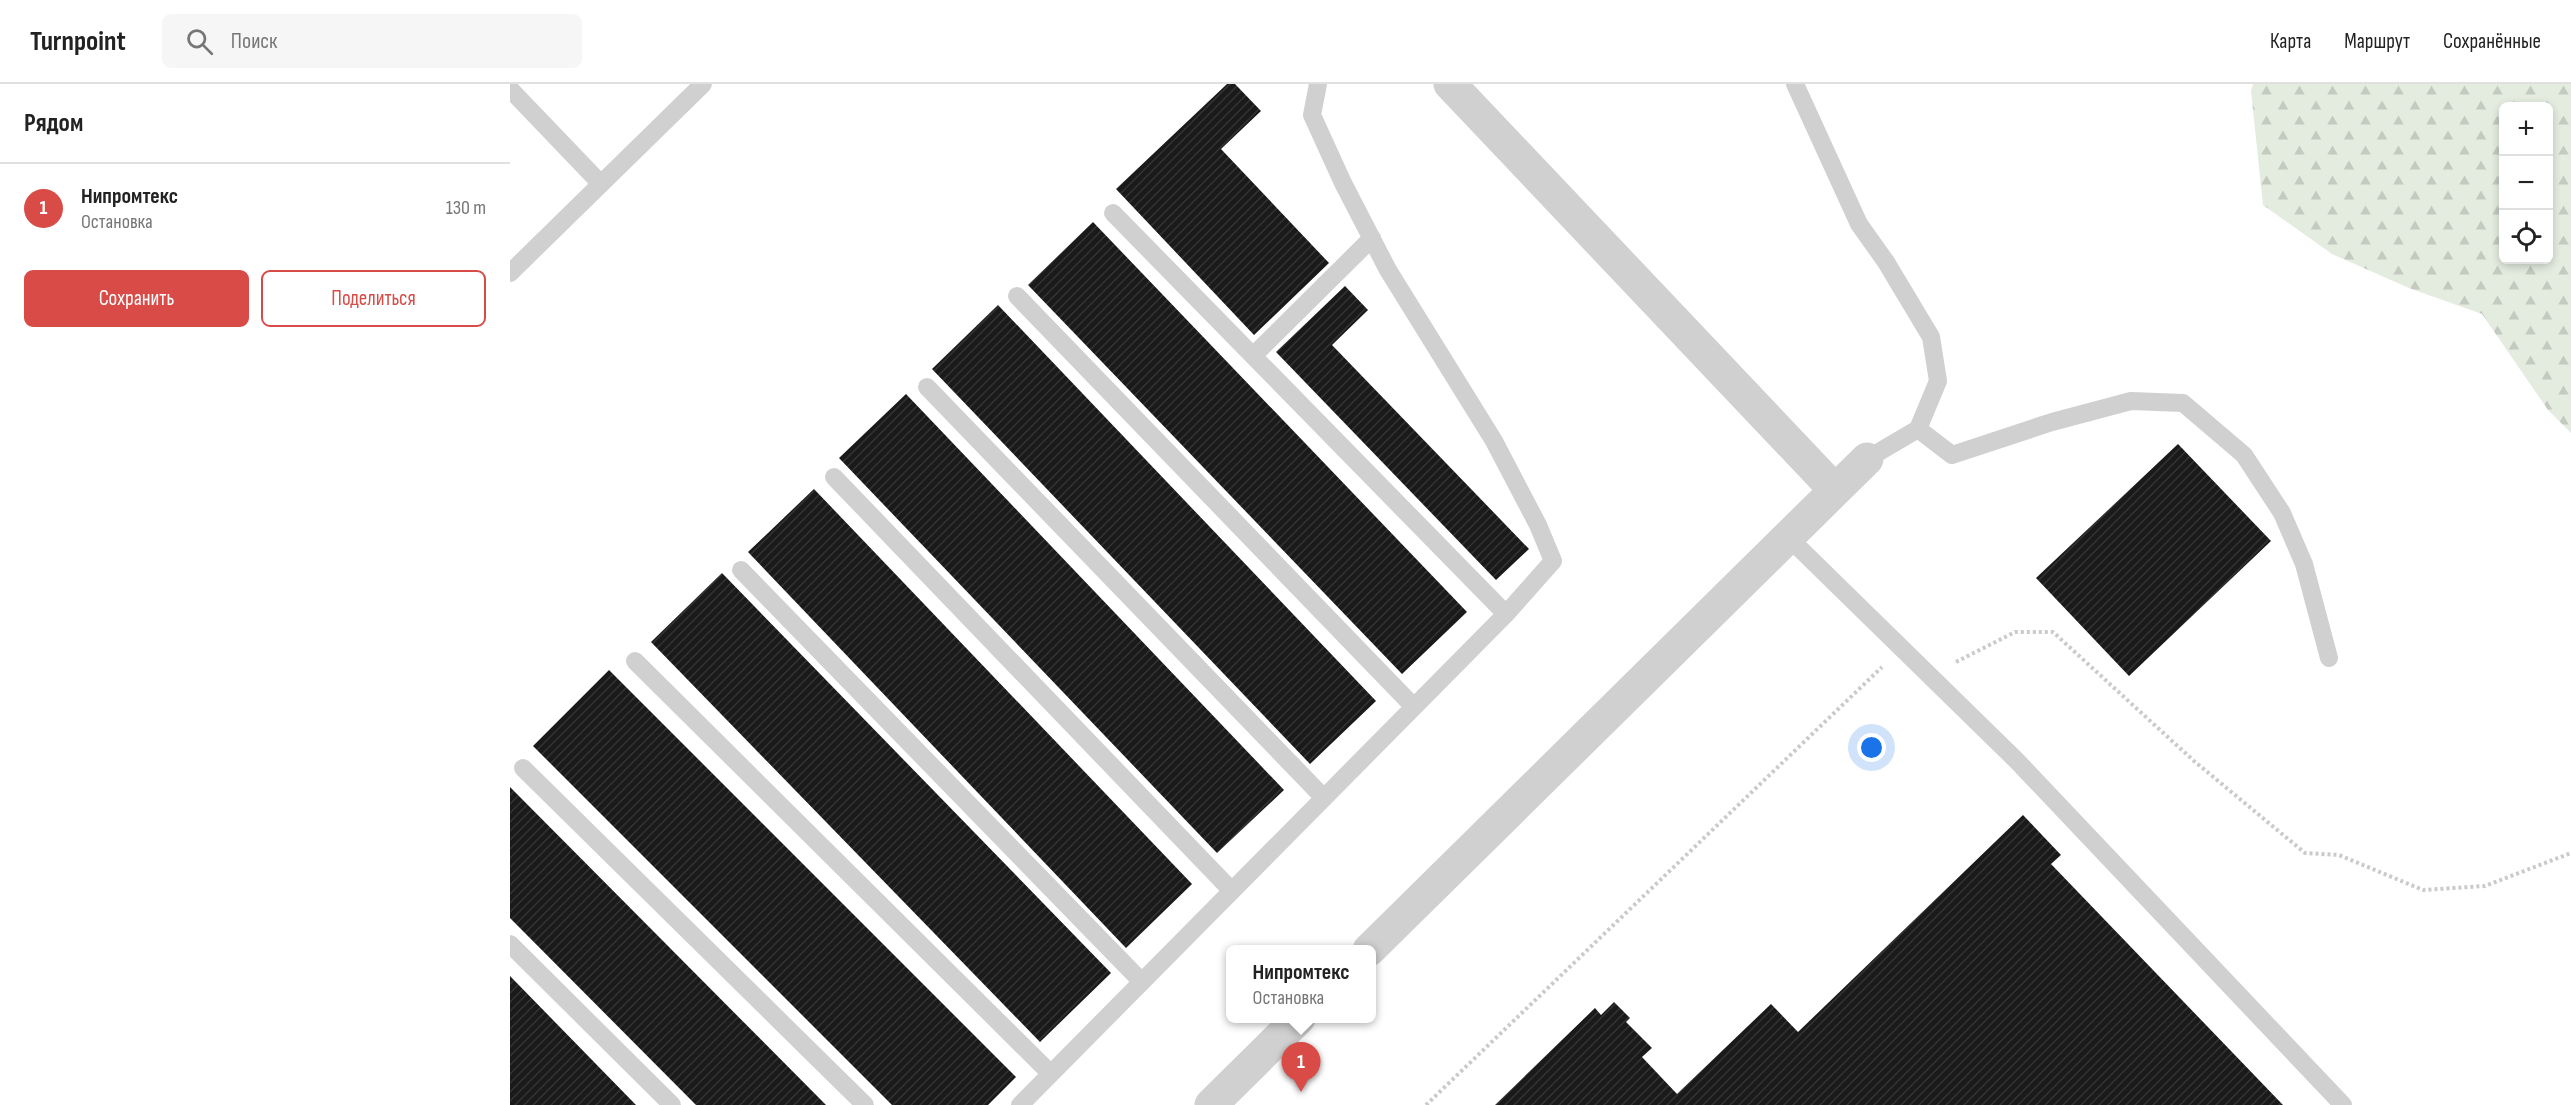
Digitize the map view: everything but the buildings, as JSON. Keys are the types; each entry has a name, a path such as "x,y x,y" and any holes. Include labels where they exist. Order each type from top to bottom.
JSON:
{"street":[{"path":"1450,84 1835,490"},
{"path":"1374,945 1867,459"},
{"path":"1211,1105 1294,1023"}],"lane":[{"path":"510,273 703,84"},
{"path":"1020,1105 1506,614 1553,561 1538,525 1494,441 1388,270 1343,183 1312,115 1318,84"},
{"path":"1795,84 1859,224 1886,262 1931,337 1938,381 1918,429 1867,459"},
{"path":"510,89 601,184"},
{"path":"1113,213 1506,614"},
{"path":"1253,356 1372,238"},
{"path":"1017,296 1414,706"},
{"path":"927,387 1324,798"},
{"path":"1918,429 1952,454 2052,422 2131,401 2183,403 2244,455 2282,513 2304,564 2329,658"},
{"path":"834,477 1232,891"},
{"path":"1788,537 2018,762 2343,1105"},
{"path":"741,570 1142,982"},
{"path":"635,661 1051,1074"},
{"path":"523,768 865,1105"},
{"path":"510,944 672,1105"}],"path":[{"path":"1931,675 2015,632 2053,632 2194,761 2305,853 2339,855 2423,890 2485,886 2571,853"},
{"path":"1426,1105 1903,648"}],"green space":[{"path":"2253,84 2571,84 2571,433 2548,410 2482,314 2409,288 2332,254 2263,205 2251,91"}],"place":[{"name":"Нипромтекс","path":"1301,1092"}]}
